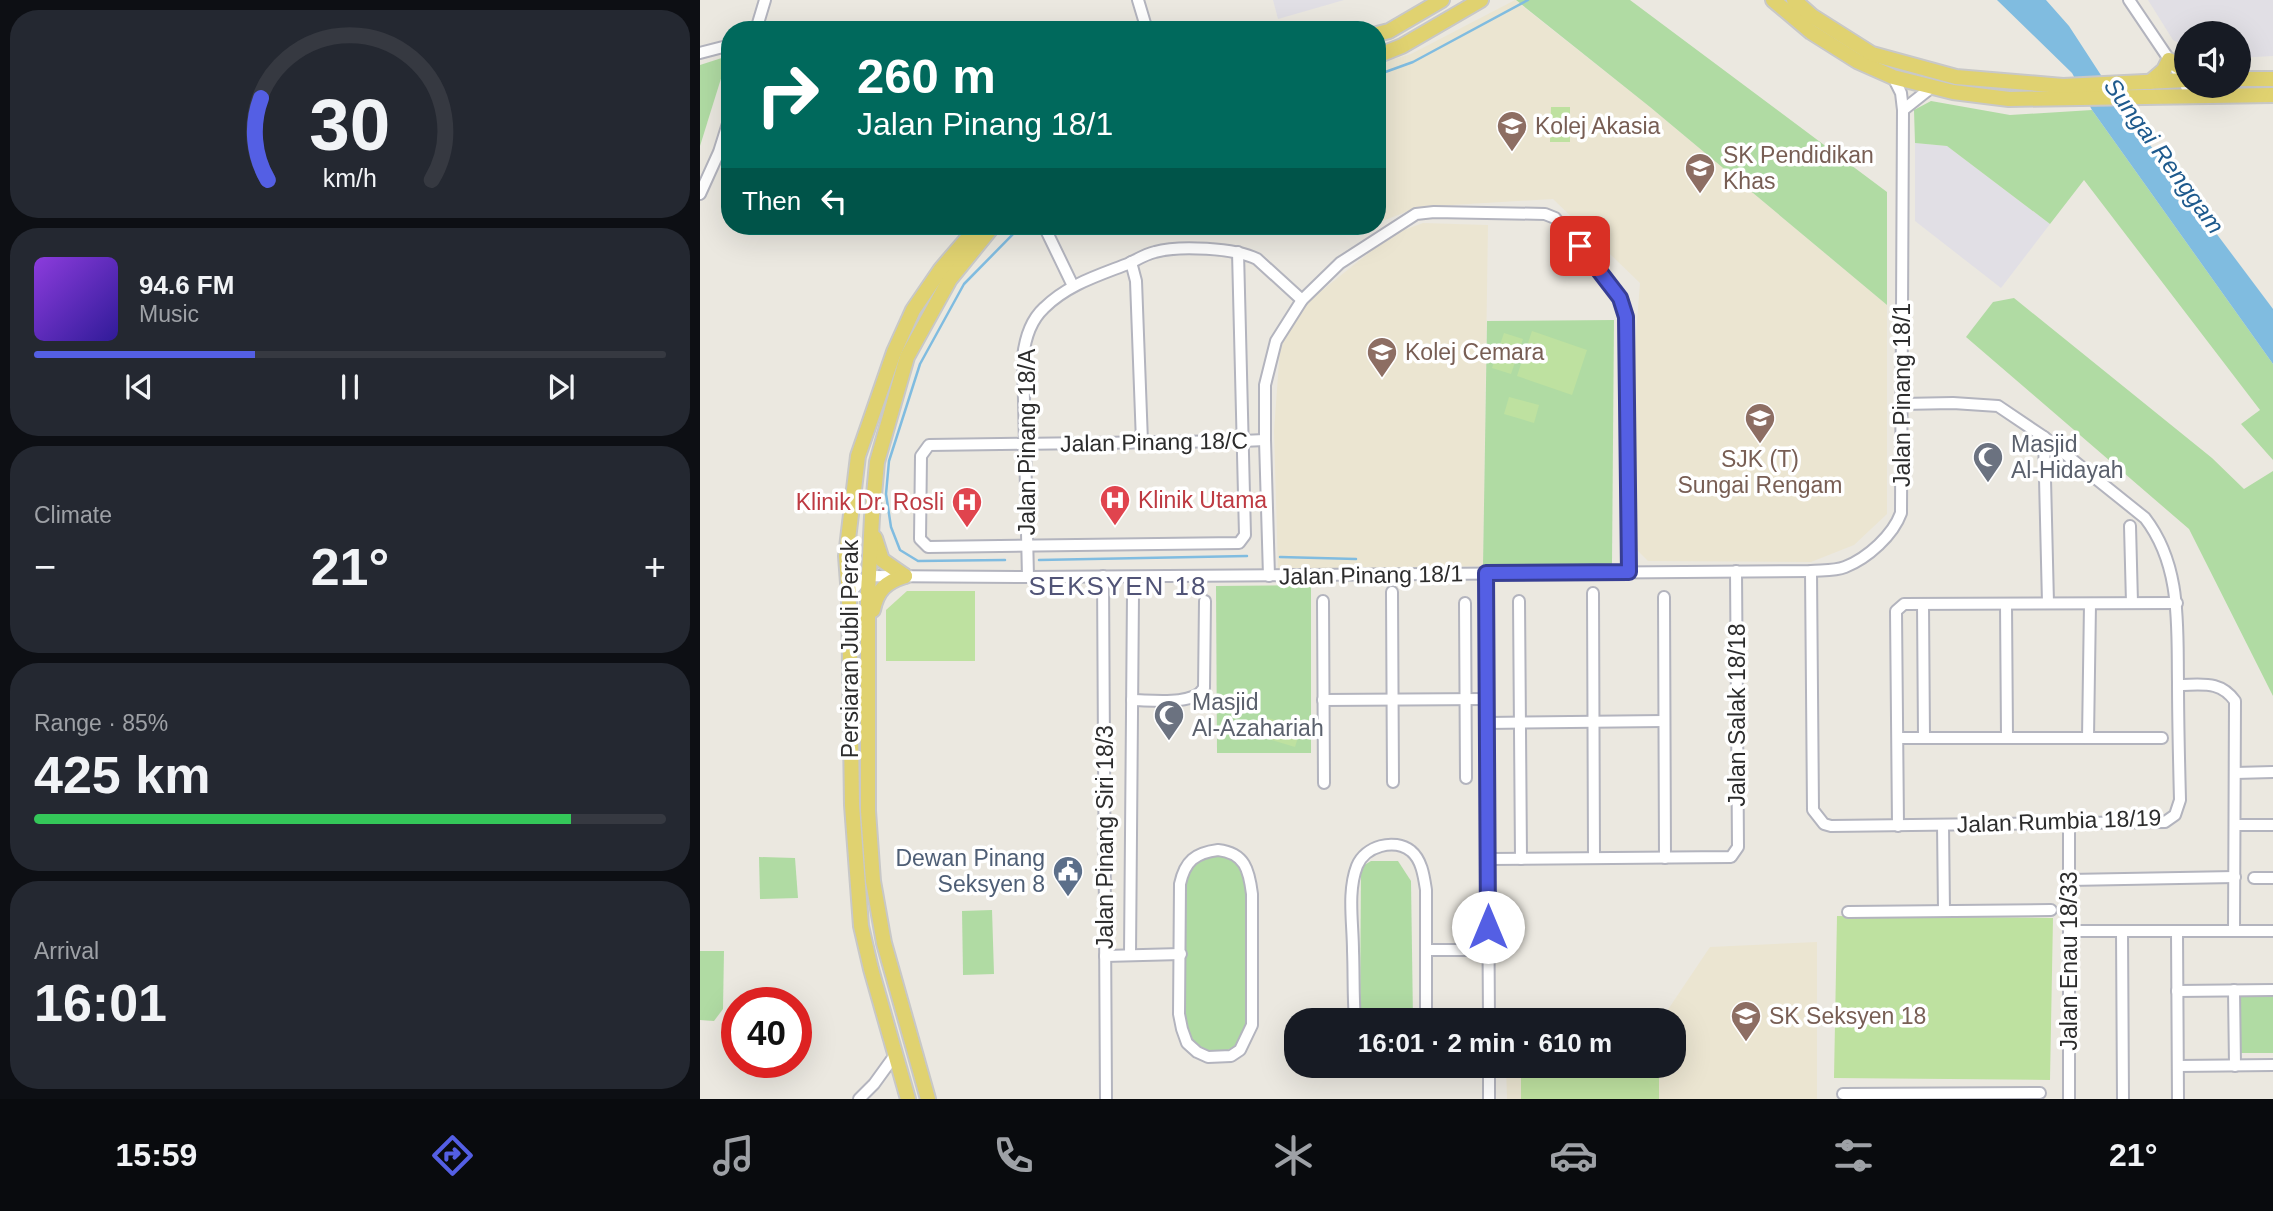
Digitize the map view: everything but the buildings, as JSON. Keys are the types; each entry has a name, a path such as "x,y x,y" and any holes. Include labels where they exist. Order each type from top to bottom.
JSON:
{"main road":[{"path":"1386,32 1442,0"},
{"path":"1386,52 1402,46 1481,0"},
{"path":"1773,0 1811,32 1857,61 1893,77 1932,87 1981,97 2118,91 2174,96"},
{"path":"1794,0 1812,16 1872,54 1956,77 2066,92"},
{"path":"2150,82 2164,70 2169,60 2174,65"},
{"path":"2118,91 2174,79"},
{"path":"2251,79 2273,79"},
{"path":"2251,96 2273,95"},
{"name":"Persiaran Jubli Perak","path":"908,1099 861,926 852,805 846,556 858,456 889,365 913,310 941,269 970,235"},
{"name":"Persiaran Jubli Perak","path":"928,1099 884,943 873,881 868,810 868,633 872,517 877,462 907,357 950,279 986,235"},
{"path":"872,517 875,542 882,560 905,576"},
{"path":"868,633 878,592 884,585 905,576"}],"street":[{"path":"759,21 765,0"},
{"path":"1138,0 1144,21"},
{"path":"2129,0 2169,60"},
{"path":"700,53 721,48"},
{"name":"Jalan Pinang 18/1","path":"869,576 1269,576 1811,571 1843,568 1862,558 1892,530 1898,520 1902,493 1903,110 1901,93 1893,77"},
{"path":"1903,110 1932,87"},
{"path":"700,194 721,146"},
{"path":"1386,232 1416,214 1545,214 1555,218 1567,229 1623,304 1626,317 1629,572"},
{"path":"1048,235 1073,286"},
{"path":"1269,576 1265,385 1269,362 1276,341 1302,300 1353,252 1381,235"},
{"name":"Jalan Pinang 18/A","path":"1028,577 1023,357 1030,327 1043,308 1073,286 1156,251 1204,249 1238,252 1257,259 1302,300"},
{"path":"1028,546 1239,543 1245,535 1238,252"},
{"path":"1131,262 1136,281 1142,442"},
{"name":"Jalan Rumbia 18/19","path":"1811,571 1813,810 1824,824 1831,827 2165,822 2175,815 2180,800 2177,603 2169,564 2152,528 2145,518 2044,438 1998,406 1902,404"},
{"path":"2044,438 2048,603"},
{"name":"Jalan Pinang 18/C","path":"1028,546 928,547 920,539 921,456 929,445 1265,440"},
{"path":"2130,526 2132,603"},
{"name":"Jalan Salak 18/18","path":"1665,858 1731,857 1738,847 1737,571"},
{"path":"1486,573 1489,1008"},
{"path":"849,596 859,582 869,576"},
{"name":"Jalan Pinang Siri 18/3","path":"1103,576 1106,1099"},
{"path":"1392,592 1393,782"},
{"path":"1593,593 1594,858"},
{"path":"1130,955 1133,594"},
{"path":"1488,859 1665,858 1664,597"},
{"path":"1132,700 1190,699 1201,694 1204,688 1205,601"},
{"path":"1323,601 1324,783"},
{"path":"1519,601 1521,859"},
{"path":"1465,603 1466,778"},
{"path":"1898,825 1896,611 1905,604 2177,603"},
{"path":"1923,604 1924,738"},
{"path":"2006,604 2007,738"},
{"path":"2088,738 2090,604"},
{"path":"2178,685 2217,686 2228,690 2235,701 2234,931"},
{"path":"1323,700 1487,699"},
{"path":"1487,723 1664,721"},
{"path":"1898,738 2162,738"},
{"path":"2235,773 2273,772"},
{"name":"Jalan Enau 18/33","path":"2069,823 2069,1099"},
{"path":"1943,825 1944,911"},
{"path":"2235,825 2273,825"},
{"path":"1355,1008 1352,887 1357,865 1364,853 1375,847 1396,845 1412,851 1423,871 1427,950 1426,1008"},
{"path":"1230,851 1241,859 1249,873 1252,1026 1240,1050 1231,1056 1208,1057 1187,1043 1179,1014 1181,954 1180,884 1183,870 1192,857 1202,852 1230,851"},
{"path":"2069,880 2235,877"},
{"path":"2254,878 2273,878"},
{"path":"1848,912 2051,910"},
{"path":"2069,931 2273,931"},
{"path":"2122,931 2123,1099"},
{"path":"2177,931 2178,1099"},
{"path":"1427,950 1488,950"},
{"path":"1105,956 1181,954"},
{"path":"2234,990 2235,1066"},
{"path":"2177,991 2273,990"},
{"path":"859,1099 874,1084 895,1055"},
{"path":"2178,1066 2273,1065"},
{"path":"1489,1078 1489,1099"},
{"path":"1843,1094 1947,1096 2040,1093"}],"shaded area":[{"path":"1273,0 1344,0 1278,19"},
{"path":"1515,0 1650,107 1887,305 1887,514 1854,545 1811,562 1648,561 1636,549 1633,375 1640,283 1553,199 1419,207 1386,220 1386,61 1411,54"},
{"path":"2148,0 2273,0 2273,56 2251,57 2251,21 2174,21 2173,40"},
{"path":"1915,143 1947,146 2050,224 2001,288 1915,221"},
{"name":"Kolej Cemara","path":"1423,223 1488,225 1483,566 1278,571 1274,431 1280,347 1299,309 1391,235"},
{"name":"SK Seksyen 18","path":"1817,942 1817,1099 1507,1099 1506,1078 1686,1078 1686,1008 1669,1008 1710,947"}],"green space":[{"path":"1516,0 1630,0 1887,192 1887,305 1650,107"},
{"path":"721,58 721,78 700,146 700,65"},
{"path":"1931,101 2010,115 2092,110 2273,364 2273,460 2241,424 2260,410 2084,180 2050,224 1947,146 1915,143 1914,110"},
{"path":"1551,107 1570,107 1570,142 1550,142"},
{"path":"2014,298 2212,458 2244,489 2273,471 2273,696 2189,529 1966,337 1993,302"},
{"path":"1614,320 1612,564 1483,566 1487,321"},
{"path":"1532,331 1587,350 1572,395 1517,376"},
{"path":"1504,333 1523,339 1511,374 1492,368"},
{"path":"1509,397 1539,405 1534,423 1504,414"},
{"path":"1311,585 1311,753 1217,753 1216,586"},
{"path":"907,591 975,591 975,661 886,661 886,610"},
{"path":"1268,718 1301,728 1295,747 1262,737"},
{"path":"1228,855 1238,862 1245,874 1248,1023 1238,1044 1226,1051 1207,1052 1191,1041 1186,1029 1185,881 1201,859"},
{"path":"759,857 795,858 798,898 760,899"},
{"path":"1371,861 1398,861 1411,881 1413,1008 1360,1008 1361,867"},
{"path":"992,910 994,974 963,975 962,911"},
{"path":"1837,916 2053,918 2050,1080 1834,1078"},
{"path":"700,951 724,951 721,1012 714,1021 700,1020"},
{"path":"2273,994 2273,1053 2239,1053 2239,995"},
{"path":"1521,1078 1659,1078 1659,1099 1521,1099"}],"water":[{"path":"1997,0 2046,0 2069,26 2123,109 2273,309 2273,364 2092,110 2072,73"}],"waterway":[{"path":"1386,72 1413,62 1528,0"},
{"path":"1005,560 918,561 900,550 891,527 886,494 889,461 920,364 964,284 1012,235"},
{"path":"1039,560 1247,556"},
{"path":"1280,557 1356,559"}],"place":[{"name":"Kolej Akasia","path":"1512,153"},
{"name":"SK Pendidikan Khas","path":"1700,195"},
{"name":"Kolej Cemara","path":"1382,379"},
{"name":"SJK (T) Sungai Rengam","path":"1760,445"},
{"name":"Masjid Al-Hidayah","path":"1988,484"},
{"name":"Klinik Utama","path":"1115,527"},
{"name":"Klinik Dr. Rosli","path":"967,529"},
{"name":"Masjid Al-Azahariah","path":"1169,742"},
{"name":"Dewan Pinang Seksyen 8","path":"1068,898"},
{"name":"SK Seksyen 18","path":"1746,1043"}],"district":[{"name":"SEKSYEN 18","path":"1118,586"}],"route":[{"path":"1488,927 1486,573 1629,572 1626,317 1620,298 1580,246"}],"water label":[{"name":"Sungai Renggam","path":"2164,156"}]}
